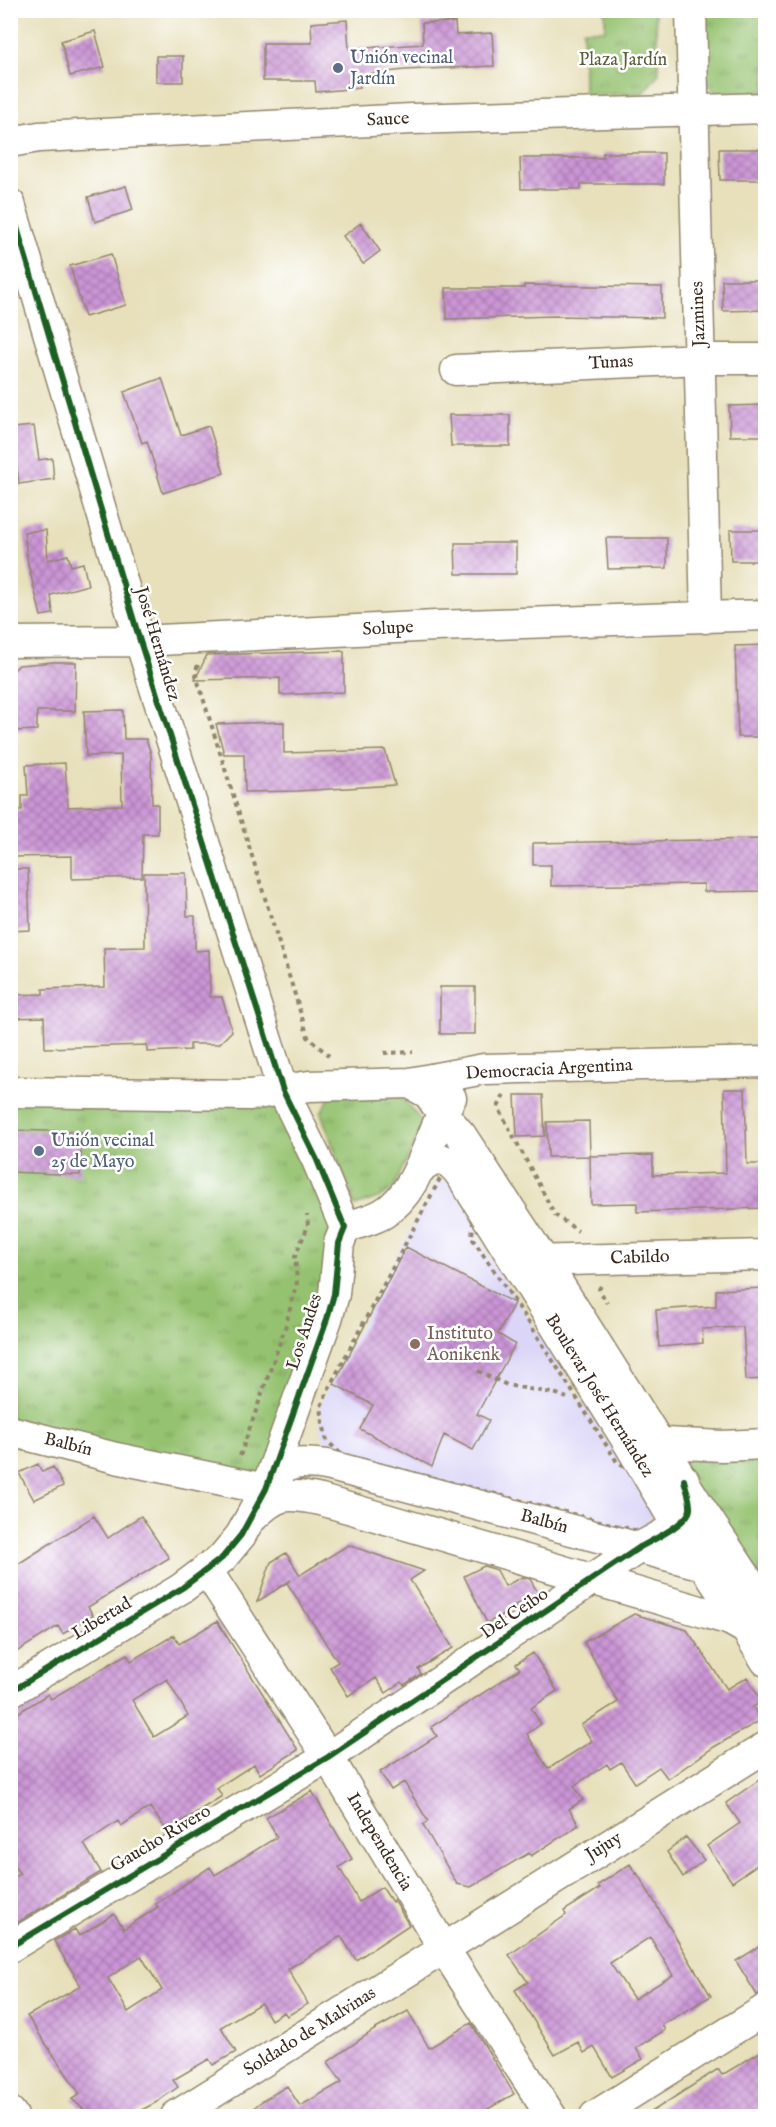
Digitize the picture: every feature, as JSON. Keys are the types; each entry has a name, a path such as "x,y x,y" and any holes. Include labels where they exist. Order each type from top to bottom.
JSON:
{"street":[{"name":"Jazmines","path":"691,10 706,618"},
{"name":"Sauce","path":"10,142 39,137 412,118 694,108 765,108"},
{"name":"José Hernández","path":"10,204 140,641 283,1091"},
{"name":"Tunas","path":"456,370 700,359 765,359"},
{"name":"Solupe","path":"10,642 140,641 436,626 765,615"},
{"name":"Democracia Argentina","path":"10,1092 250,1095 309,1086 410,1083 484,1069 765,1062"},
{"path":"283,1091 317,1160 345,1227 383,1214 399,1199 418,1170 441,1112 466,1079 484,1069"},
{"name":"Boulevar José Hernández","path":"410,1083 429,1094 461,1135 684,1480 756,1609 765,1661"},
{"name":"Boulevar José Hernández","path":"418,1170 437,1158 446,1159 455,1168 702,1564"},
{"name":"Los Andes","path":"206,1569 222,1558 241,1535 275,1470 334,1294 339,1243 345,1227"},
{"name":"Cabildo","path":"514,1260 765,1255"},
{"path":"291,1419 292,1433 299,1444 327,1464"},
{"name":"Balbín","path":"10,1431 116,1458 275,1470 302,1462 327,1464 702,1564 745,1581 756,1609"},
{"path":"628,1442 660,1441 722,1446 765,1444"},
{"path":"275,1470 321,1500"},
{"path":"677,1525 688,1516 690,1509 684,1480"},
{"path":"246,1524 270,1502 284,1495 302,1496 730,1620 756,1609"},
{"name":"Del Ceibo","path":"328,1757 640,1547 677,1525"},
{"name":"Libertad","path":"10,1692 182,1588 206,1569"},
{"name":"Independencia","path":"206,1569 328,1757 443,1947 551,2116"},
{"name":"Jujuy","path":"443,1947 765,1747"},
{"name":"Gaucho Rivero","path":"10,1947 328,1757"},
{"name":"Soldado de Malvinas","path":"176,2116 443,1947"},
{"path":"595,2116 765,2009"},
{"path":"10,2112 13,2116"}],"path":[{"path":"200,663 195,672 308,1037 327,1056"},
{"path":"507,1089 498,1107 555,1215 580,1233"},
{"path":"443,1173 452,1173 474,1208 472,1238 526,1318 617,1462 641,1474 665,1512 656,1529 646,1533 341,1454 327,1441 321,1406 443,1173"},
{"path":"238,1462 285,1328 297,1282 296,1256 308,1226 308,1212"},
{"path":"599,1289 610,1308"},
{"path":"478,1371 507,1385 557,1394 567,1399"}],"shaded area":[{"path":"452,1180 484,1232 477,1236 612,1449 620,1444 654,1514 642,1528 621,1528 341,1459 323,1439 319,1405 436,1181"}],"green space":[{"name":"Plaza Jardín","path":"605,11 655,11 659,73 643,93 584,96 583,30 605,30"},
{"name":"Plaza Jardín","path":"695,11 765,11 765,92 716,92 698,76"},
{"path":"283,1091 345,1228 266,1489 11,1431 10,1092"},
{"path":"331,1095 400,1095 424,1124 394,1186 383,1196 355,1206 321,1113"},
{"path":"660,1441 765,1444 765,1607"}],"building":[{"path":"347,20 349,49 423,44 422,23 455,22 456,35 492,33 494,66 405,70 359,75 360,88 316,92 315,81 263,81 263,43 312,43 311,23"},
{"path":"95,31 105,67 70,76 61,41"},
{"path":"156,56 183,56 183,82 156,82"},
{"path":"719,149 765,149 765,180 720,180"},
{"path":"603,153 664,153 664,184 581,184 581,189 521,189 520,158 603,158"},
{"path":"126,186 133,210 95,222 88,197"},
{"path":"361,223 380,251 363,264 343,236"},
{"path":"111,254 126,305 85,317 70,266"},
{"path":"722,280 765,280 765,310 723,311"},
{"path":"524,285 662,287 662,318 556,316 447,319 446,288 524,288"},
{"path":"162,378 181,435 209,426 224,473 163,493 147,441 142,443 124,392"},
{"path":"765,405 765,436 730,436 729,406"},
{"path":"449,415 510,415 510,446 451,446"},
{"path":"34,426 39,460 52,458 54,479 19,484 12,428"},
{"path":"46,530 48,560 68,555 71,566 83,563 88,585 51,595 53,614 41,616 28,564 24,532"},
{"path":"730,530 765,530 765,561 731,561"},
{"path":"606,538 667,538 667,568 608,569"},
{"path":"455,543 516,543 516,574 456,574"},
{"path":"765,645 765,737 738,737 735,646"},
{"path":"344,651 344,692 280,695 280,678 195,680 207,655"},
{"path":"76,662 75,711 37,711 37,730 14,731 13,701 10,701 10,674 19,665"},
{"path":"123,710 124,739 146,739 151,754 152,804 158,804 158,834 143,834 142,877 72,879 72,856 10,857 10,810 22,810 22,796 28,796 26,765 65,763 68,807 122,805 121,755 86,756 84,711"},
{"path":"284,722 284,753 385,750 395,785 245,792 244,754 224,754 216,724"},
{"path":"765,839 765,891 704,892 704,884 551,886 551,865 533,865 533,843"},
{"path":"10,869 28,869 30,930 10,931"},
{"path":"144,873 186,873 187,916 195,916 195,951 209,950 210,997 222,997 232,1031 219,1044 190,1044 190,1050 147,1052 147,1045 45,1048 44,1017 13,1018 13,995 43,994 43,989 105,987 104,948 145,947"},
{"path":"440,987 475,987 475,1034 440,1034"},
{"path":"724,1089 745,1089 747,1164 765,1164 765,1208 637,1212 637,1203 591,1204 590,1156 653,1155 653,1175 726,1173"},
{"path":"515,1095 543,1095 545,1136 517,1137"},
{"path":"589,1121 590,1156 548,1157 547,1122"},
{"path":"10,1130 82,1132 80,1175 10,1172"},
{"path":"406,1247 514,1303 498,1334 515,1344 477,1414 489,1420 473,1450 444,1435 432,1467 360,1429 373,1405 334,1384"},
{"path":"765,1288 765,1379 746,1380 743,1327 702,1329 703,1343 659,1347 656,1310 716,1306 716,1290"},
{"path":"38,1464 42,1472 53,1467 63,1486 34,1500 19,1473"},
{"path":"94,1516 108,1538 141,1516 169,1558 88,1607 93,1615 63,1634 58,1626 10,1656 10,1569"},
{"path":"348,1545 424,1571 410,1580 453,1648 418,1669 421,1674 404,1685 402,1682 386,1693 376,1678 348,1696 330,1667 338,1662 287,1583 291,1580 257,1602 271,1562 286,1553 300,1575"},
{"path":"484,1566 497,1570 505,1586 522,1577 530,1579 538,1593 487,1623 464,1576"},
{"path":"634,1614 687,1630 727,1689 747,1677 762,1702 753,1707 761,1720 714,1747 668,1779 659,1767 635,1783 621,1762 610,1769 607,1764 574,1786 583,1800 569,1809 579,1825 531,1856 529,1853 471,1887 457,1884 423,1825 428,1821 404,1782 391,1790 380,1772 437,1736 431,1727 520,1669 516,1664 533,1653 557,1691 531,1708 541,1724 527,1734 548,1769 592,1741 581,1725 618,1702 584,1642"},
{"path":"217,1621 298,1750 260,1774 254,1764 217,1788 222,1796 167,1831 150,1807 121,1826 118,1821 84,1844 101,1872 10,1927 10,1879 20,1874 10,1860 10,1718 48,1694 51,1699 127,1654 131,1661 174,1635 179,1644","holes":["167,1679 188,1716 154,1737 132,1700"]},
{"path":"765,1776 765,1859 732,1882 707,1846 740,1823 726,1803"},
{"path":"312,1791 352,1859 339,1867 359,1902 382,1887 392,1902 394,1900 409,1925 356,1960 341,1936 288,1969 308,2004 287,2016 284,2012 271,2020 261,2003 221,2027 236,2052 213,2065 209,2059 173,2080 178,2087 155,2103 130,2116 91,2116 72,2099 80,2094 27,2016 81,1986 54,1941 75,1929 79,1936 114,1914 124,1929 158,1907 156,1904 210,1867 215,1875 277,1837 266,1818","holes":["141,1956 162,1990 128,2012 108,1978"]},
{"path":"686,1837 704,1860 683,1877 667,1852"},
{"path":"630,1864 711,1996 662,2025 665,2030 636,2048 643,2059 612,2077 594,2047 584,2053 578,2042 555,2055 515,1990 528,1982 509,1955 566,1915 564,1911 600,1888 598,1885","holes":["650,1937 673,1975 634,1999 610,1963"]},
{"path":"765,1943 765,1992 757,1995 736,1961"},
{"path":"408,2011 429,2048 471,2023 514,2094 476,2116 244,2116 262,2101 287,2086 300,2106 342,2082 328,2062 374,2030"},
{"path":"765,2049 765,2116 645,2116 718,2069 722,2075"}],"cycle path":[{"path":"10,204 140,641 283,1091 317,1160 345,1228 339,1243 334,1294 327,1319 266,1489 241,1535 222,1558 182,1588 10,1692"},
{"path":"10,1947 328,1757 640,1547 677,1526 690,1509 684,1480"}],"place":[{"name":"Unión vecinal Jardín","path":"338,68"},
{"name":"Unión vecinal 25 de Mayo","path":"39,1151"},
{"name":"Instituto Aonikenk","path":"415,1344"}]}
